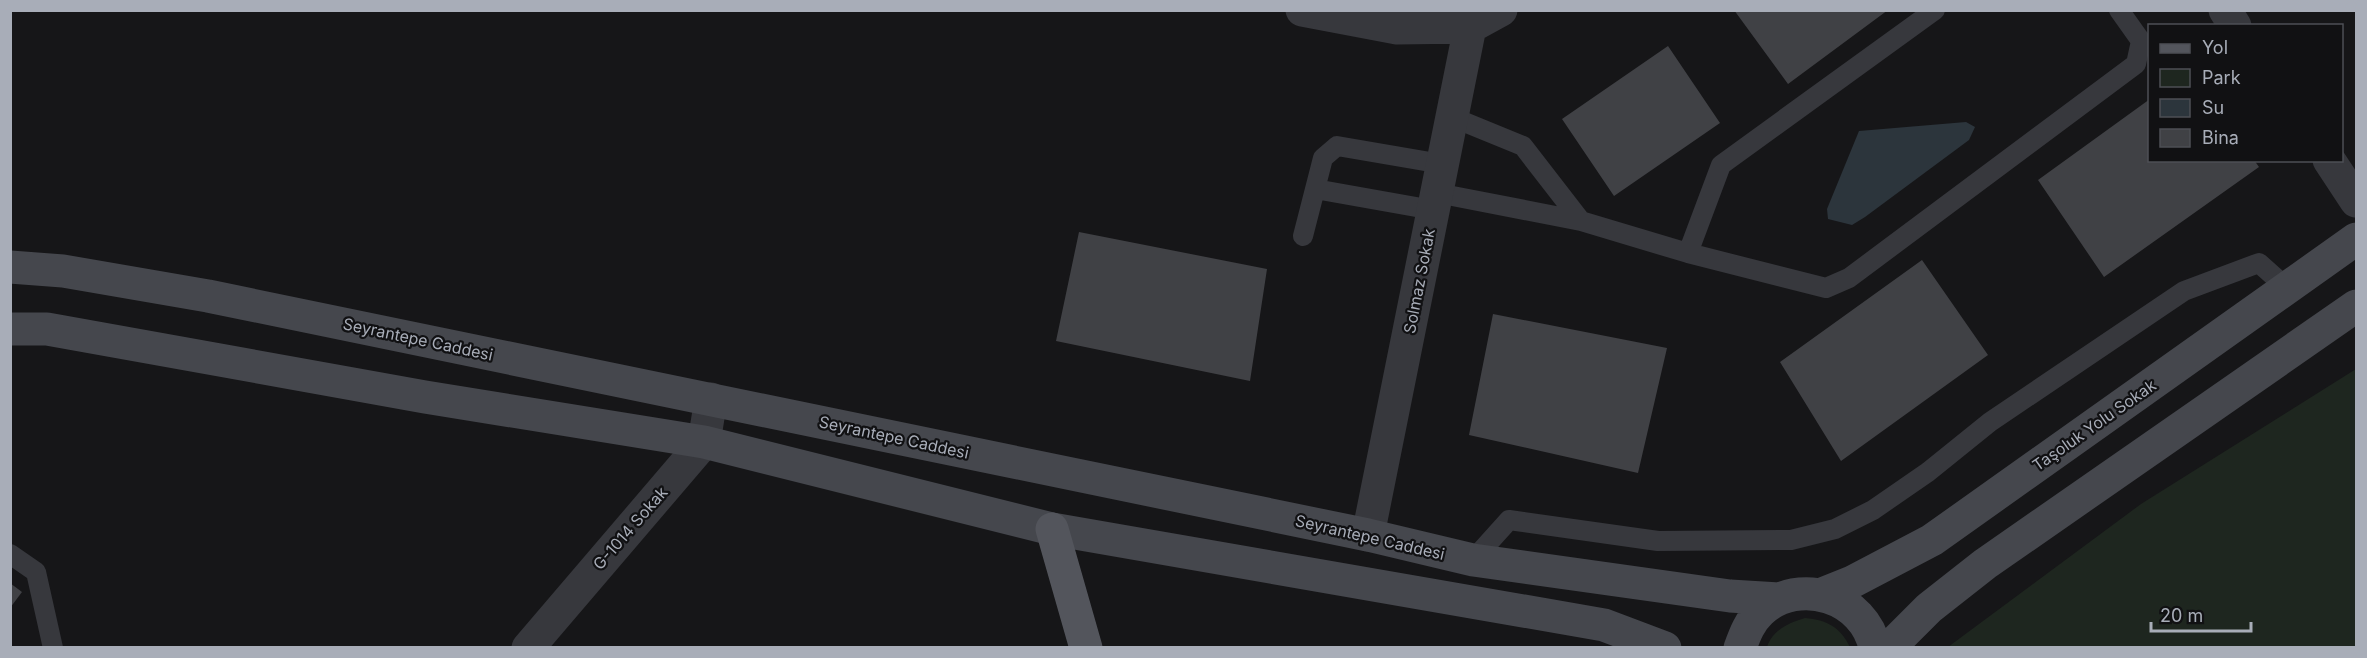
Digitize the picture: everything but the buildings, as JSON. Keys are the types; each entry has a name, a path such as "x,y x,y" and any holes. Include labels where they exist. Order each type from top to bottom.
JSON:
{"main road":[{"name":"Taşoluk Yolu Sokak","path":"1822,594 1852,582 1932,540 2356,239"},
{"name":"Seyrantepe Caddesi","path":"10,267 63,271 208,296 1368,535 1473,560 1730,596 1779,599"},
{"path":"1889,648 1929,608 1985,564 2356,306"},
{"path":"10,329 47,330 425,397 704,442 1052,529 1604,625 1665,648"},
{"path":"1052,529 1086,648"},
{"path":"1740,648 1748,627 1761,611 1779,599 1799,593 1822,594 1844,603 1861,618 1873,638 1875,648"}],"street":[{"path":"1302,10 1397,28 1470,27 1501,10"},
{"path":"2225,10 2234,24"},
{"name":"Solmaz Sokak","path":"1368,535 1470,27"},
{"path":"2330,162 2356,201"},
{"path":"704,442 711,399"},
{"name":"G-1014 Sokak","path":"528,648 704,442"}],"lane":[{"path":"1688,253 1721,165 1935,10"},
{"path":"1303,236 1323,158 1337,146 1437,189 1581,221 1688,253 1826,288 1849,278 2136,64 2141,41 2119,10"},
{"path":"1452,117 1522,146 1581,221"},
{"path":"1315,189 1437,189"},
{"path":"1473,560 1509,520 1658,541 1791,540 1835,529 1882,504 1928,472 1990,422 2184,291 2259,263 2287,288"},
{"path":"10,554 36,572 53,648"}],"green space":[{"path":"2356,369 2356,647 1948,647 2141,504"},
{"path":"1805,618 1832,626 1842,634 1850,647 1767,647 1773,636 1782,628"}],"water":[{"path":"1966,122 1975,127 1969,140 1865,217 1852,225 1828,219 1827,209 1859,131"}]}
